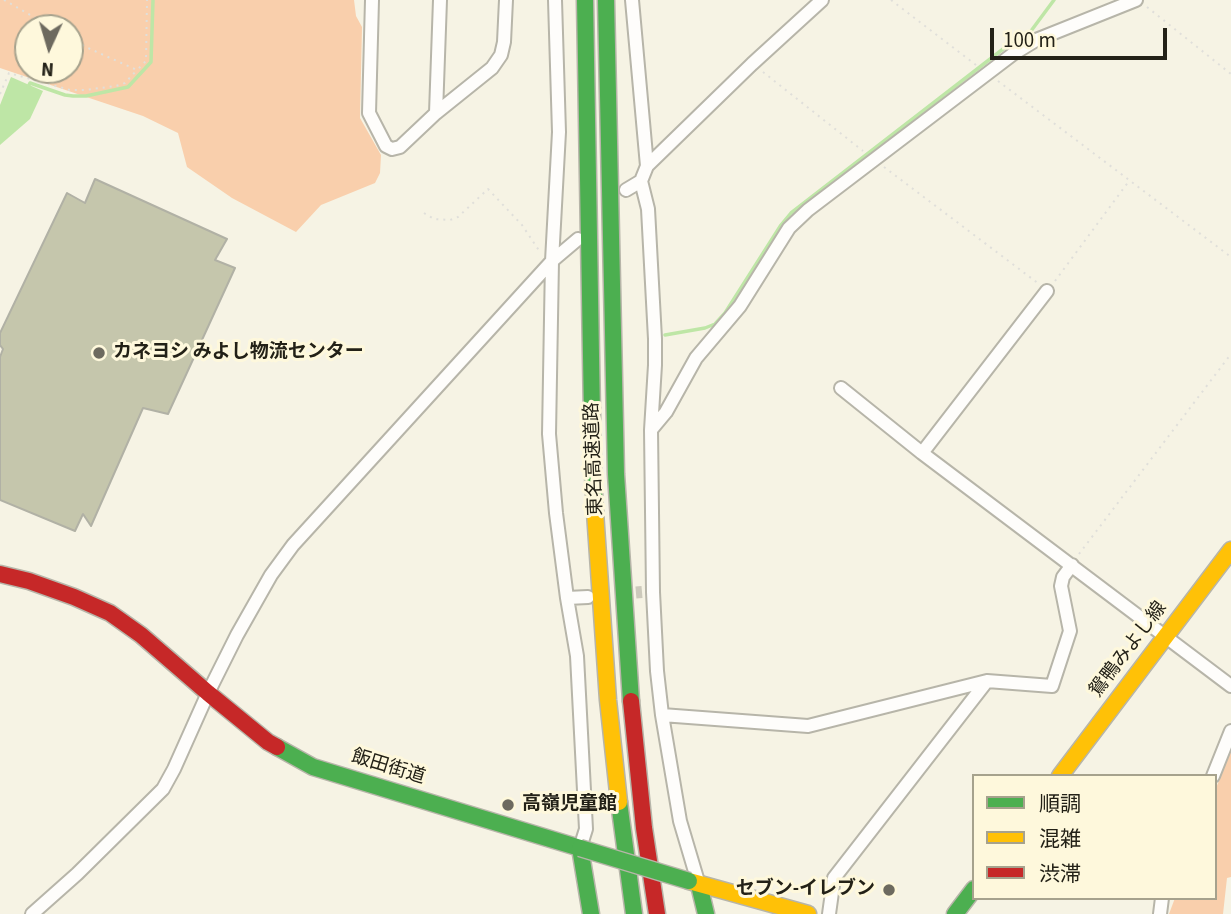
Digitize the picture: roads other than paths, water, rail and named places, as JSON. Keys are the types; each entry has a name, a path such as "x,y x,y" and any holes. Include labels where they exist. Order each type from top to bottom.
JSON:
{"main road":[{"name":"東名高速道路","path":"585,0 594,488 608,700 634,914"},
{"name":"東名高速道路","path":"606,0 614,406 622,580 631,698 657,914"},
{"name":"鴛鴨みよし線","path":"1062,774 1231,550"},
{"name":"飯田街道","path":"0,574 29,581 110,613 141,635 268,742 313,767 694,883 808,914"},
{"path":"580,848 591,914"},
{"path":"694,883 706,914"},
{"path":"955,914 972,892"}],"street":[{"path":"372,0 369,113 386,146 392,149 400,147 436,113 492,68 501,55 506,26 506,0"},
{"path":"436,113 440,0"},
{"path":"555,0 559,132 552,261 549,434 556,513 577,656 586,829 580,848"},
{"path":"632,0 647,166"},
{"path":"694,883 680,821 662,715 648,592 655,339 648,209 641,181 647,166 821,0"},
{"path":"651,430 666,412 696,358 740,306 789,228 808,210 1013,54 1036,40 1136,0"},
{"path":"626,190 641,181"},
{"path":"32,914 77,874 163,789 244,623 271,575 293,545 552,261 578,239"},
{"path":"922,453 1047,290"},
{"path":"841,388 922,453 1231,686"},
{"path":"662,715 808,726 987,681 1052,686 1070,631 1061,586 1063,577 1072,565"},
{"path":"567,598 588,597"},
{"path":"829,914 834,878 987,681"},
{"path":"1214,774 1231,732"}],"waterway":[{"path":"28,87 30,83 73,96 128,87 151,62 153,0"},
{"path":"665,335 715,324 791,213 1016,39 1028,35 1054,0"}],"tunnel":[{"path":"618,594 642,592"}],"place":[{"name":"カネヨシ みよし物流センター","path":"99,353"},
{"name":"高嶺児童館","path":"508,805"},
{"name":"セブン-イレブン","path":"889,890"}]}
